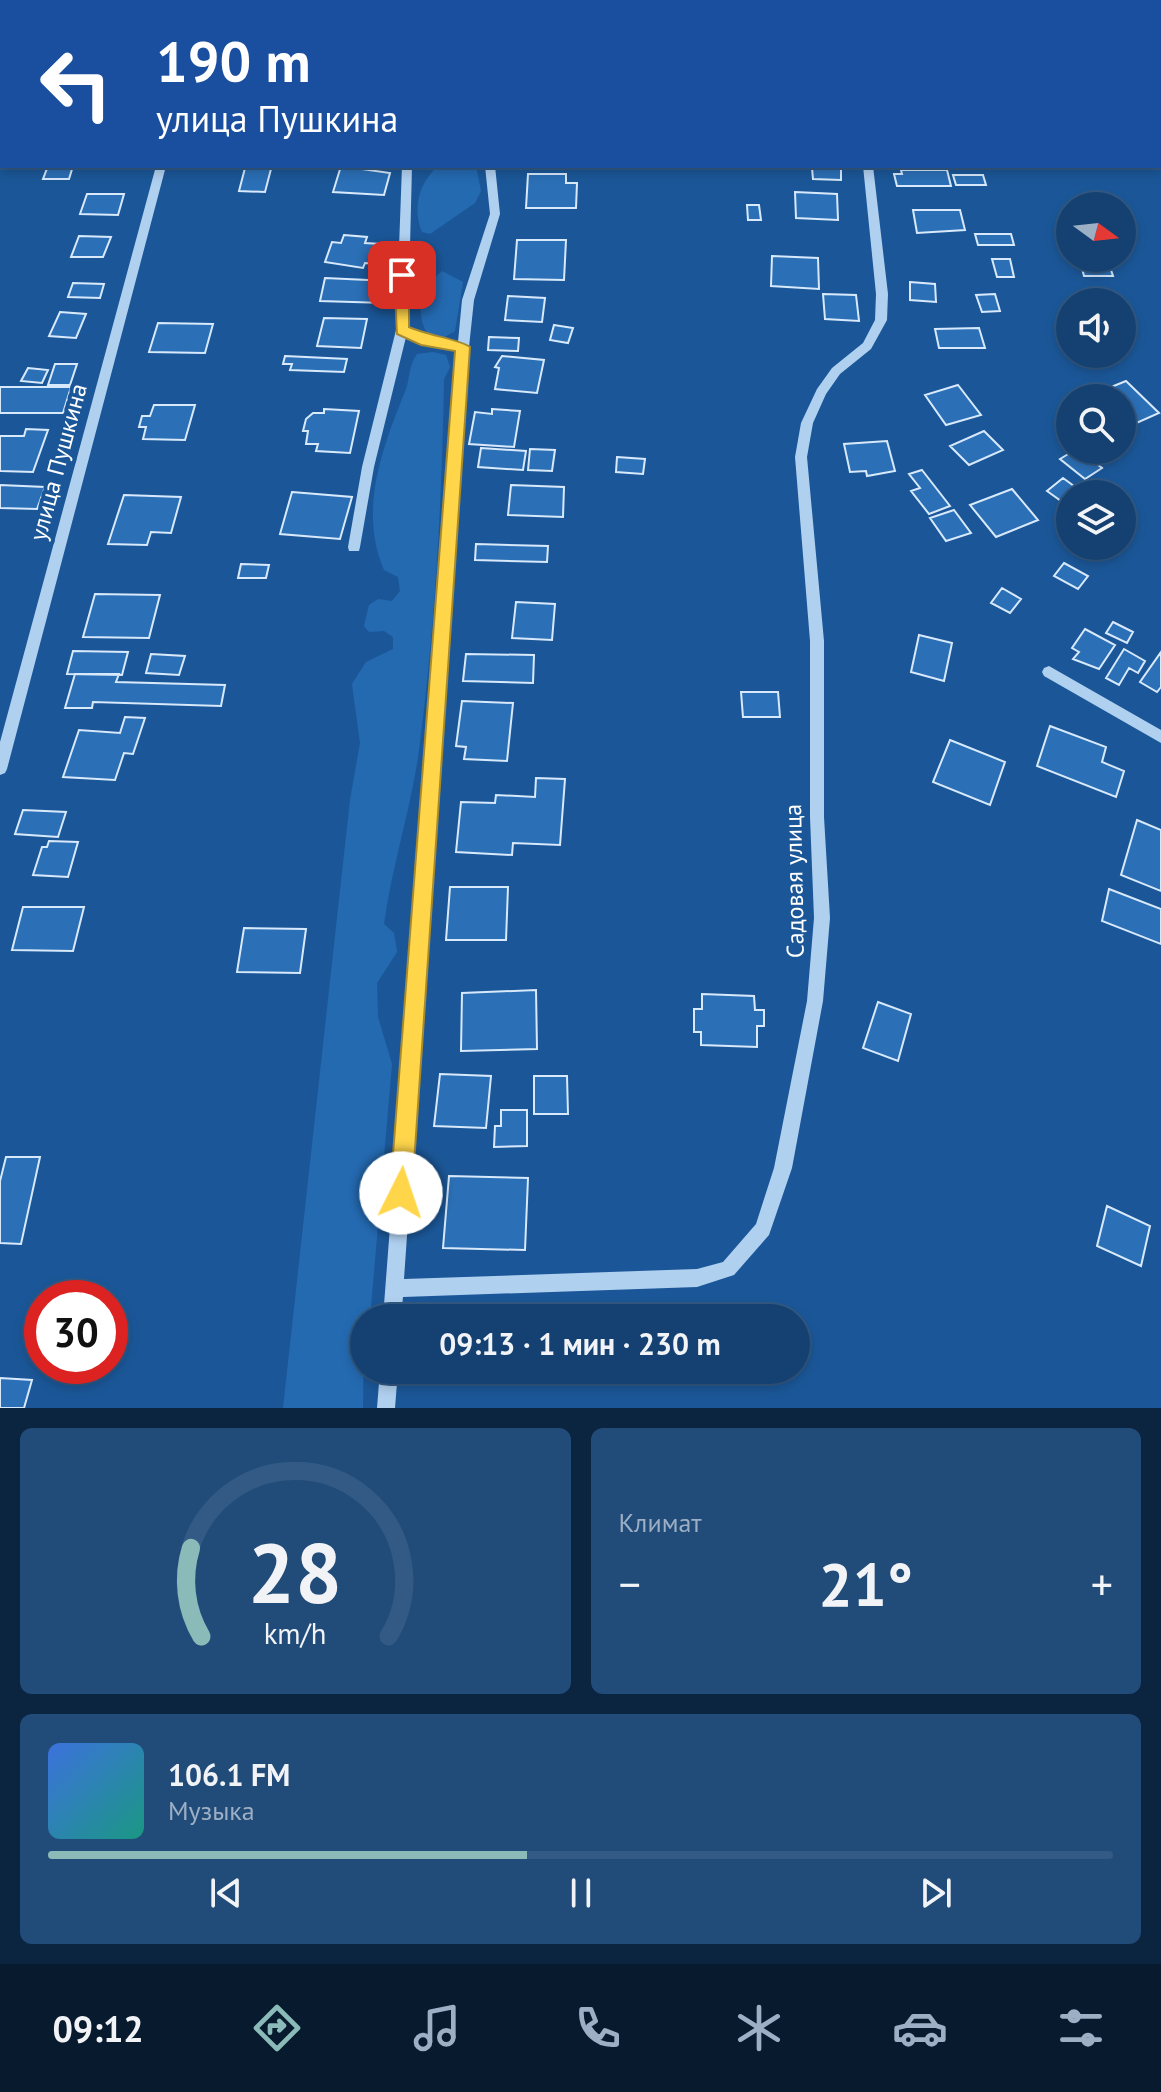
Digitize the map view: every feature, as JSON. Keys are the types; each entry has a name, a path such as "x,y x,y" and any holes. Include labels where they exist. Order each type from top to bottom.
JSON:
{"street":[{"name":"улица Пушкина","path":"0,769 160,168"},
{"path":"354,547 368,467 402,330 407,168"},
{"path":"393,1304 463,347 468,300 495,214 490,168"},
{"name":"Садовая улица","path":"394,1288 697,1278 728,1269 763,1229 783,1168 821,959 817,641 801,457 807,423 821,392 836,371 867,346 881,320 882,294 868,168"},
{"path":"402,330 427,342 463,347"},
{"path":"1049,672 1161,737"},
{"path":"386,1408 388,1384"}],"shaded area":[{"path":"436,168 476,168 481,191 475,203 430,234 422,232 418,205 422,188"},
{"path":"442,271 463,282 455,331 443,338 427,333 421,316 425,291"},
{"path":"433,352 446,355 450,367 444,379 437,565 425,704 416,772 384,924 394,933 397,952 377,983 378,1017 392,1064 371,1304 350,1304 350,1384 363,1384 363,1408 283,1408 350,800 360,743 352,684 366,662 393,649 393,637 384,631 369,632 364,626 369,605 378,599 392,601 400,591 398,577 384,570 377,547 373,501 382,456 417,354"}],"building":[{"path":"47,168 72,168 69,179 43,179"},
{"path":"245,168 271,169 265,192 239,191"},
{"path":"340,168 390,173 384,195 333,192"},
{"path":"812,168 841,169 841,180 813,179"},
{"path":"901,170 947,170 951,186 897,186 894,174 902,174"},
{"path":"528,174 566,174 566,183 577,183 576,208 526,208"},
{"path":"953,175 983,175 986,185 956,185"},
{"path":"795,192 837,194 838,220 796,218"},
{"path":"87,194 124,194 118,215 80,214"},
{"path":"747,205 759,205 761,220 748,220"},
{"path":"913,210 960,210 965,230 917,233"},
{"path":"975,234 1011,234 1014,245 978,245"},
{"path":"344,235 367,237 365,243 381,244 375,264 365,263 363,268 325,262 332,242 341,243"},
{"path":"79,236 111,237 103,257 71,257"},
{"path":"517,240 566,240 564,280 514,279"},
{"path":"772,256 818,258 819,289 771,286"},
{"path":"992,259 1010,259 1014,277 997,277"},
{"path":"1083,272 1112,272 1113,276 1084,276"},
{"path":"325,278 389,281 385,303 320,301"},
{"path":"910,282 935,284 936,302 910,300"},
{"path":"73,283 104,284 100,298 68,297"},
{"path":"823,294 856,295 859,321 825,319"},
{"path":"995,294 1000,311 982,312 976,295"},
{"path":"508,296 545,298 542,322 505,320"},
{"path":"60,312 86,314 76,338 49,336"},
{"path":"324,318 367,319 361,348 317,346"},
{"path":"158,323 213,324 205,353 149,352"},
{"path":"554,325 573,328 568,343 550,340"},
{"path":"979,328 985,348 939,348 935,329"},
{"path":"489,337 519,338 518,351 488,350"},
{"path":"285,356 347,359 344,372 290,370 292,364 283,364"},
{"path":"502,356 544,360 537,393 495,389 499,368 495,367"},
{"path":"55,364 77,364 70,385 48,385"},
{"path":"28,368 48,370 42,383 21,381"},
{"path":"958,385 981,415 946,425 925,395"},
{"path":"0,387 71,387 63,413 0,413"},
{"path":"1136,391 1159,413 1136,423"},
{"path":"154,405 195,405 185,440 143,439 146,427 139,427 142,416 150,416"},
{"path":"324,409 359,411 350,453 316,451 318,444 306,444 308,431 303,431 306,419 313,413 324,413"},
{"path":"492,409 520,411 514,447 469,444 475,412 492,414"},
{"path":"26,429 48,430 33,472 0,471 0,436 24,436"},
{"path":"984,431 1003,450 969,465 950,446"},
{"path":"887,441 895,471 867,476 866,471 850,472 844,444"},
{"path":"481,448 526,451 523,470 478,467"},
{"path":"530,449 555,450 552,471 528,470"},
{"path":"617,457 645,459 643,474 616,472"},
{"path":"1066,464 1097,464 1102,468 1085,479"},
{"path":"922,470 950,506 929,514 911,491 920,488 909,474"},
{"path":"1056,484 1056,497 1047,491"},
{"path":"0,485 45,487 37,509 0,508"},
{"path":"511,485 564,487 563,517 508,515"},
{"path":"1012,489 1038,520 996,537 970,505"},
{"path":"292,492 352,497 340,539 280,534"},
{"path":"124,495 181,497 171,533 151,532 147,545 108,544"},
{"path":"954,510 971,533 946,541 930,518"},
{"path":"476,544 548,546 547,562 475,560"},
{"path":"1064,563 1088,576 1078,589 1054,576"},
{"path":"241,564 269,565 266,578 238,578"},
{"path":"1002,588 1021,599 1010,613 991,603"},
{"path":"95,594 160,595 149,638 83,637"},
{"path":"516,602 555,604 552,640 512,638"},
{"path":"1113,622 1133,632 1127,643 1106,633"},
{"path":"1085,629 1115,645 1099,669 1073,659 1079,652 1072,648"},
{"path":"919,635 952,643 944,681 911,672"},
{"path":"1124,649 1145,661 1138,673 1129,668 1119,685 1106,678"},
{"path":"73,651 128,652 122,675 67,674"},
{"path":"1161,652 1161,687 1157,692 1140,682"},
{"path":"151,654 185,656 179,675 146,673"},
{"path":"466,654 534,655 533,683 463,681"},
{"path":"75,674 119,674 116,682 225,685 221,706 93,702 92,708 65,708"},
{"path":"741,692 778,692 780,717 743,717"},
{"path":"462,701 513,703 507,761 464,759 466,747 456,746"},
{"path":"125,717 145,718 133,754 124,753 115,780 63,777 79,730 120,733"},
{"path":"1050,726 1106,747 1102,762 1124,771 1116,797 1037,766"},
{"path":"950,740 1005,762 990,805 933,782"},
{"path":"536,778 565,779 560,845 513,843 512,855 456,852 461,802 495,803 496,795 535,797"},
{"path":"23,810 66,812 58,837 15,834"},
{"path":"1137,820 1161,830 1161,891 1121,875"},
{"path":"49,841 78,842 68,877 33,875 42,847 47,847"},
{"path":"450,887 508,887 506,940 446,940"},
{"path":"1109,889 1161,909 1161,944 1102,921"},
{"path":"23,907 84,907 73,951 12,950"},
{"path":"244,928 306,929 300,973 237,972"},
{"path":"536,990 537,1049 461,1051 462,993"},
{"path":"702,994 754,996 755,1010 764,1010 764,1026 757,1026 757,1047 701,1045 701,1032 694,1032 694,1009 702,1009"},
{"path":"878,1002 911,1014 898,1061 863,1048"},
{"path":"440,1074 491,1076 486,1128 434,1126"},
{"path":"534,1076 567,1076 568,1114 534,1114"},
{"path":"501,1110 527,1110 527,1146 494,1147 495,1126 501,1126"},
{"path":"6,1157 40,1157 21,1244 0,1243 0,1181"},
{"path":"449,1176 528,1178 525,1250 443,1248"},
{"path":"1107,1206 1150,1226 1141,1266 1097,1246"},
{"path":"0,1378 24,1380 24,1384 31,1384 24,1408 0,1408"}],"route":[{"path":"401,1193 463,347 427,342 402,330 402,275"}]}
